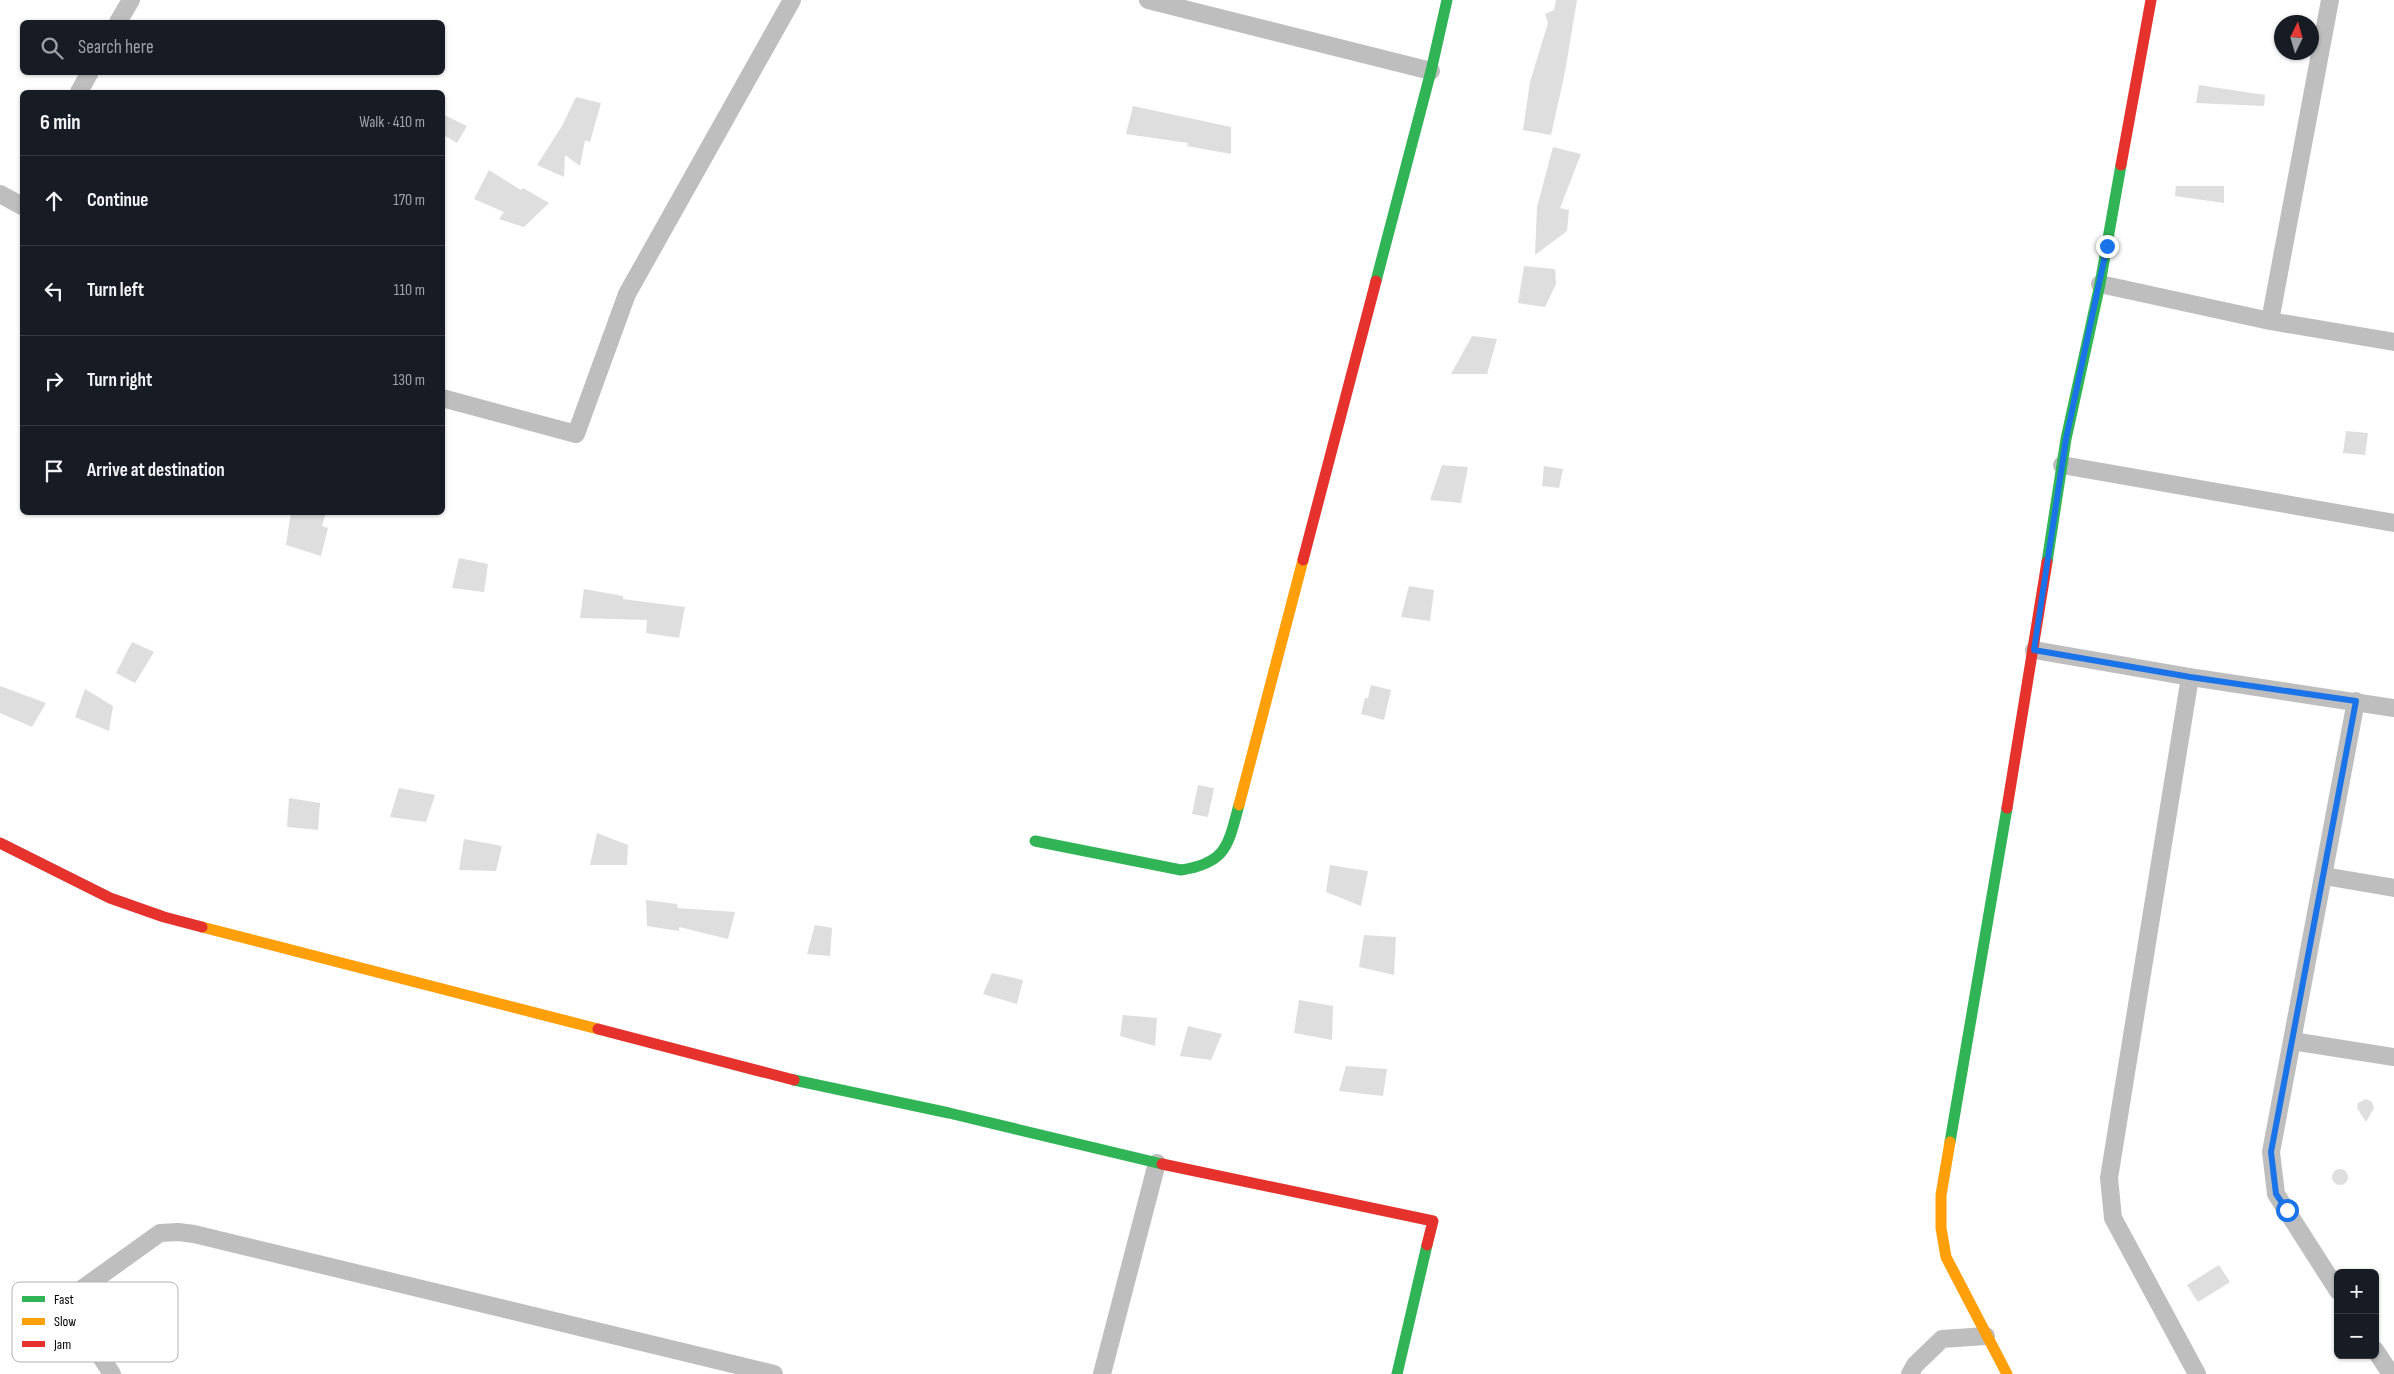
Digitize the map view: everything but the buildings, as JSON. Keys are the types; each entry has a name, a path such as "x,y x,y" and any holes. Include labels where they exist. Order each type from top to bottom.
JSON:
{"street":[{"path":"119,20 131,0"},
{"path":"445,399 576,434 627,294 792,0"},
{"path":"1148,0 1431,71"},
{"path":"1035,841 1181,870 1206,867 1224,852 1231,834 1431,71 1447,0"},
{"path":"2007,1374 1946,1257 1941,1228 1941,1195 2034,650 2066,439 2100,284 2151,0"},
{"path":"2270,321 2330,0"},
{"path":"80,90 88,75"},
{"path":"0,194 20,200"},
{"path":"2100,284 2270,321 2394,342"},
{"path":"2062,465 2394,523"},
{"path":"2034,650 2190,677 2394,708"},
{"path":"2190,677 2109,1178 2113,1218 2197,1374"},
{"path":"2334,1285 2276,1194 2271,1152 2356,701"},
{"path":"0,843 110,898 164,917 799,1081 949,1113 1157,1163 1433,1221 1397,1374"},
{"path":"2324,876 2394,888"},
{"path":"2292,1041 2394,1057"},
{"path":"1102,1374 1157,1163"},
{"path":"92,1282 160,1234 178,1232 194,1234 774,1374"},
{"path":"1910,1374 1915,1365 1942,1339 1986,1336"},
{"path":"2379,1356 2390,1374"},
{"path":"104,1362 112,1374"}],"traffic: fast":[{"path":"1376,281 1431,71 1447,0"},
{"path":"2047,562 2066,439 2100,284 2121,165"},
{"path":"1035,841 1181,870 1208,863 1217,857 1228,841 1239,805"},
{"path":"1950,1142 2007,808"},
{"path":"794,1080 949,1113 1162,1164"},
{"path":"1397,1374 1427,1245"}],"traffic: slow":[{"path":"1239,805 1303,560"},
{"path":"202,927 598,1029"},
{"path":"1950,1142 1941,1195 1941,1228 1946,1257 2007,1374"}],"traffic: jam":[{"path":"2121,165 2151,0"},
{"path":"1303,560 1376,281"},
{"path":"2007,808 2047,562"},
{"path":"0,843 110,898 164,917 202,927"},
{"path":"598,1029 794,1080"},
{"path":"1162,1164 1433,1221 1427,1245"}],"route":[{"path":"2107,246 2066,439 2034,650 2190,677 2356,701 2271,1152 2276,1194 2287,1210"}]}
